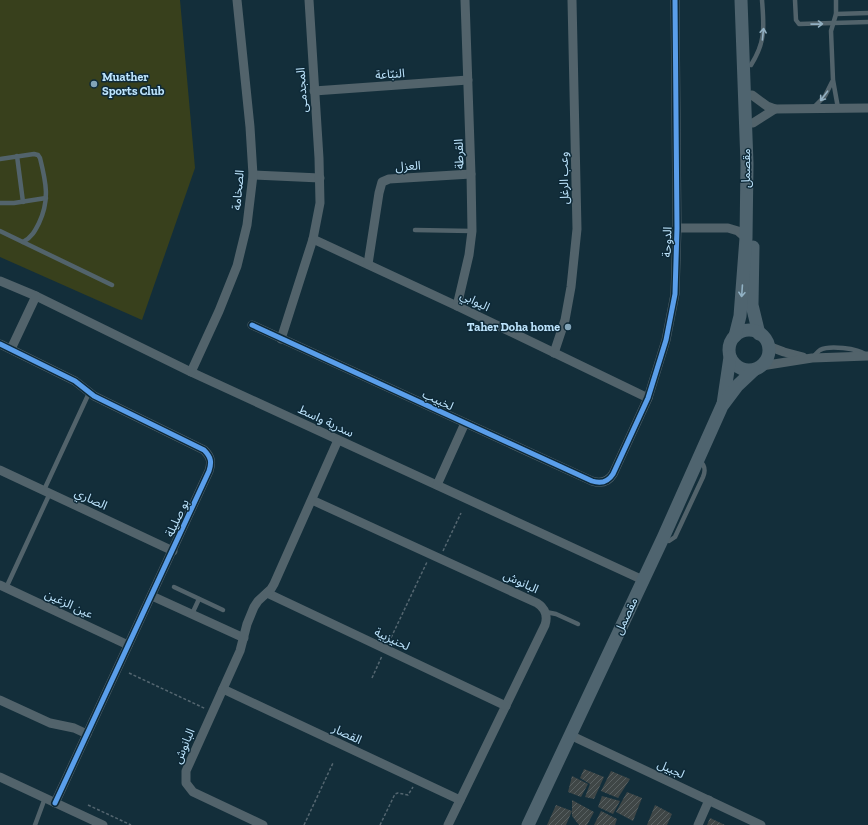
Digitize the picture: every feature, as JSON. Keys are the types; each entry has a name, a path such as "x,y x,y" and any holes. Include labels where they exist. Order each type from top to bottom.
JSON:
{"street":[{"name":"الصخامة","path":"191,372 219,312 237,266 246,225 253,175 250,128 237,0"},
{"name":"المجدمـى","path":"281,339 313,240 320,203 320,178 309,0"},
{"name":"القرطة","path":"457,306 469,255 472,231 465,0"},
{"name":"وعب الرغل","path":"554,353 565,320 571,287 577,229 572,0"},
{"name":"الدوحة","path":"613,474 648,398 666,340 675,294 677,228 675,0"},
{"name":"مقصمل","path":"735,336 740,316 746,238 747,164 741,0"},
{"name":"مقصمل","path":"748,0 755,196 752,305 759,334"},
{"name":"النبّاعة","path":"314,91 468,80"},
{"path":"752,96 767,106 775,109 868,108"},
{"path":"753,123 775,109"},
{"name":"العزل","path":"368,264 379,192 382,182 389,179 471,174"},
{"path":"253,175 320,178"},
{"name":"الدوحة","path":"728,228 738,225 746,218"},
{"name":"الدوحة","path":"677,228 728,228 738,231 746,238"},
{"name":"اليوابي","path":"313,240 368,264 648,398"},
{"name":"سدرية واسط","path":"0,281 36,296 191,372 643,580"},
{"path":"11,349 36,296"},
{"name":"لخبيب","path":"252,325 592,481 602,483 613,474"},
{"path":"758,368 766,360 768,353 768,346 765,339 753,331 740,332 730,342 730,357 739,368 747,370 758,368 812,358 868,356"},
{"name":"بو صليلة","path":"0,344 75,381 89,393 204,450 211,460 209,471 55,803"},
{"path":"768,346 796,356 812,358"},
{"name":"مقصمل","path":"722,406 730,357"},
{"name":"مقصمل","path":"528,825 663,538 722,406 737,386 758,368"},
{"name":"لخبيب","path":"437,485 465,423"},
{"name":"البانوش","path":"264,825 193,792 186,783 185,777 188,766 240,651 247,624 254,608 258,601 274,584 338,440"},
{"name":"الصاري","path":"0,470 172,551"},
{"name":"البانوش","path":"312,500 537,603 541,605 546,612"},
{"name":"عين الزغين","path":"3,586 128,645"},
{"name":"لحنيزبية","path":"267,593 506,706"},
{"path":"152,596 244,638"},
{"path":"448,825 545,625 546,612"},
{"name":"القصار","path":"223,689 460,800"},
{"path":"0,700 45,721 74,728 87,734"},
{"name":"لجبيل","path":"570,735 761,825"},
{"path":"0,777 103,825"},
{"path":"698,825 709,800"}],"lane":[{"path":"751,65 762,43 764,30 762,0"},
{"path":"795,0 795,19 798,24 801,25 868,22"},
{"path":"836,0 836,14 831,31 832,80 838,108"},
{"path":"836,14 868,13"},
{"path":"812,108 825,96 832,80"},
{"path":"0,159 34,154 39,156 41,160 46,198 43,214 33,234 24,242"},
{"path":"17,156 23,202"},
{"path":"0,202 10,204 46,198"},
{"path":"415,230 472,231"},
{"path":"0,231 112,285"},
{"path":"3,586 47,492 89,393"},
{"path":"174,587 223,610"},
{"path":"192,614 199,599"},
{"path":"546,612 556,614 578,624"},
{"path":"36,825 45,798"}],"path":[{"path":"440,558 461,513"},
{"path":"372,678 430,554"},
{"path":"129,673 212,712"},
{"path":"304,825 333,763"},
{"path":"380,825 394,795 398,793 408,795 416,780"},
{"path":"88,805 131,825"}],"green space":[{"name":"Muather Sports Club","path":"0,0 180,0 195,168 142,320 0,257"}],"building":[{"path":"584,769 604,777 594,799 585,797 590,784 580,778"},
{"path":"611,771 630,779 618,798 601,791"},
{"path":"572,776 588,784 581,797 568,792"},
{"path":"627,792 642,798 633,821 616,812"},
{"path":"602,796 620,801 613,814 598,807"},
{"path":"572,800 594,812 587,825 579,825 572,816"},
{"path":"556,805 572,811 566,825 547,825"},
{"path":"655,805 672,814 667,825 647,825"},
{"path":"601,811 617,819 615,825 594,825"},
{"path":"710,818 725,825 707,825"}],"cycle path":[{"path":"252,325 592,481 607,481 613,474 648,398 666,340 675,294 677,228 675,0"},
{"path":"0,344 75,381 94,396 204,450 211,462 209,471 55,803"}],"place":[{"name":"Muather Sports Club","path":"94,84"},
{"name":"Taher Doha home","path":"568,327"}]}
